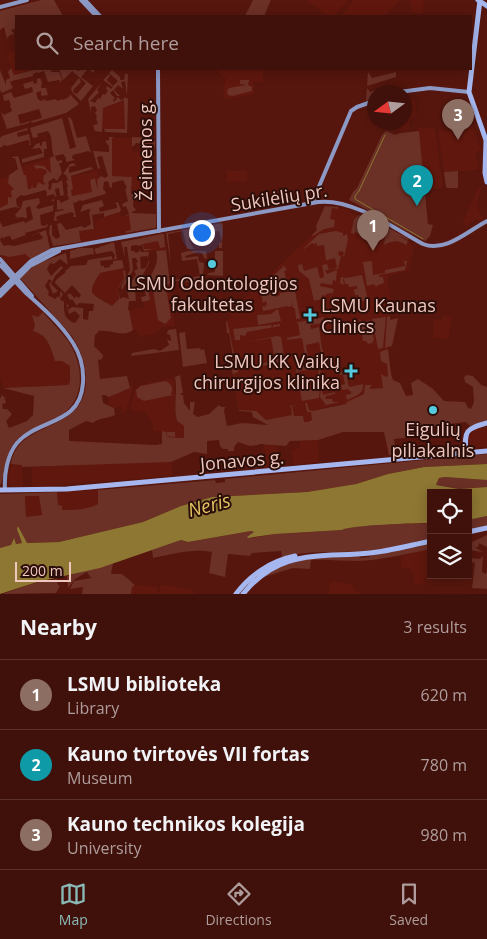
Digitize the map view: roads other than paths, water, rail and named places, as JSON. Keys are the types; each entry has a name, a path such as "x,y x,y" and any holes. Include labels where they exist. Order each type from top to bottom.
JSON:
{"main road":[{"path":"0,7 27,0"},
{"path":"83,0 95,15"},
{"path":"83,0 99,15"},
{"path":"479,0 487,6"},
{"path":"472,64 479,0"},
{"name":"Žeimenos g.","path":"158,70 159,231"},
{"path":"471,70 469,92 486,142 487,182"},
{"path":"412,90 430,88 469,92"},
{"path":"312,203 352,110 367,104"},
{"name":"Sukilėlių pr.","path":"0,291 36,262 61,250 312,203 330,201 346,204 422,244 433,247 447,244 487,221"},
{"path":"0,259 34,300 68,335 76,348 82,364 83,385 79,399 72,411 60,419 28,434 15,446 9,458 2,490"},
{"path":"0,265 15,278"},
{"name":"Sukilėlių pr.","path":"0,296 15,278"},
{"path":"466,453 465,436 467,431 472,427 487,423"},
{"name":"Jonavos g.","path":"2,490 102,486 487,451"},
{"path":"472,531 487,528"},
{"path":"236,594 248,580 265,567 281,560 317,555 372,553 427,542"},
{"path":"243,594 258,578 272,568 297,557"}],"water":[{"name":"Neris","path":"487,464 487,480 439,478 436,485 459,489 427,489 427,523 370,526 248,538 254,532 251,531 188,542 181,540 100,568 37,582 0,594 0,548 11,545 14,538 16,544 22,543 17,529 18,526 27,543 59,542 143,522 181,506 212,497 307,492 356,484 388,474 424,467"},
{"path":"487,487 487,516 472,519 472,489 459,489"}],"waterway":[{"path":"385,135 355,199 423,239"}],"place":[{"name":"Kauno technikos kolegija","path":"458,140"},
{"name":"Kauno tvirtovės VII fortas","path":"417,206"},
{"name":"LSMU biblioteka","path":"373,251"},
{"name":"LSMU Odontologijos fakultetas","path":"212,264"},
{"name":"LSMU Kaunas Clinics","path":"310,315"},
{"name":"LSMU KK Vaikų chirurgijos klinika","path":"351,371"},
{"name":"Eigulių piliakalnis","path":"433,410"}]}
